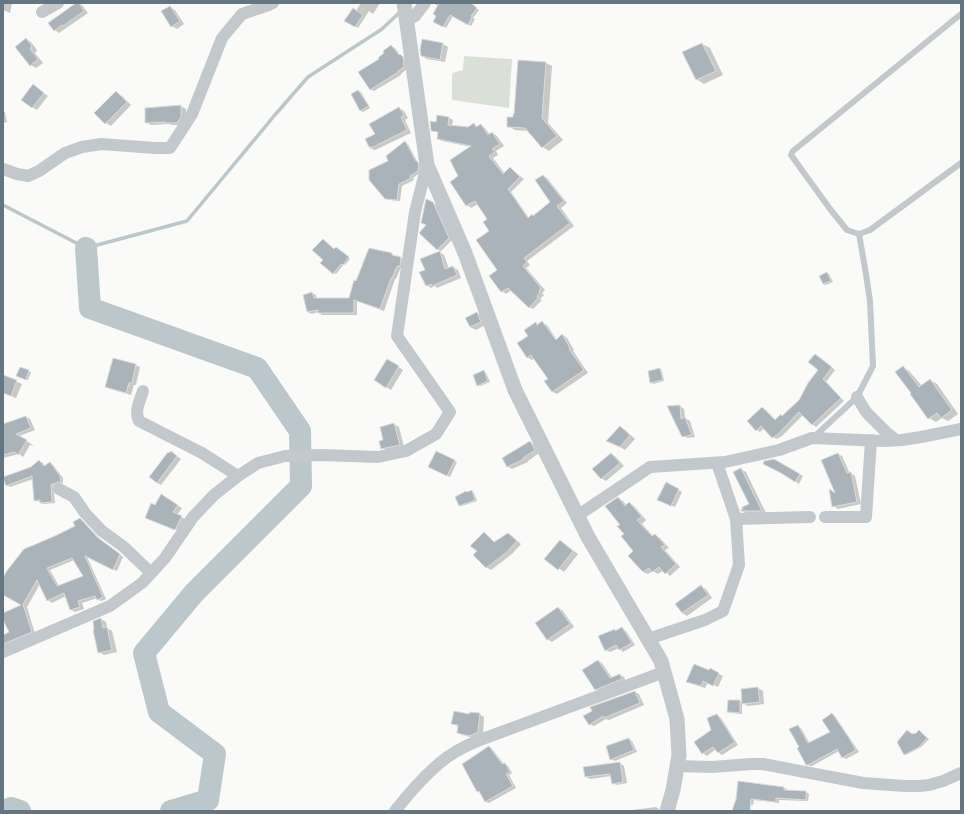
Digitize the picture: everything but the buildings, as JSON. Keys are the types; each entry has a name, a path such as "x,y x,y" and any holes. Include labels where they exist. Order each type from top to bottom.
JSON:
{"street":[{"path":"42,12 58,3"},
{"path":"3,169 28,176 44,168 64,153 82,147 101,144 170,148 192,114 222,38 242,14 272,3"},
{"path":"425,3 415,16 406,14 427,165 465,253 515,390 588,537 661,660 677,719 679,755 673,790 667,811"},
{"path":"3,652 110,606 142,583 165,558 193,516 214,495 238,476 258,463 285,456 321,455 378,457 406,451 436,434 450,412 397,336 415,212 427,165"},
{"path":"143,391 137,411 139,421 202,453 238,476"},
{"path":"857,397 866,412 896,440"},
{"path":"577,516 650,467 725,462 779,450 812,438 896,440 921,437 961,429"},
{"path":"825,517 866,517 871,440"},
{"path":"648,639 704,620 723,611 739,565 736,519 717,462"},
{"path":"59,489 74,497 85,513 102,531 124,547 151,573"},
{"path":"736,519 810,517"},
{"path":"395,811 424,776 447,757 462,748 474,742 664,672"},
{"path":"677,766 712,767 763,764 863,783 905,786 929,785 961,773"}],"lane":[{"path":"961,14 791,153 791,156 847,230 859,234 870,230 961,164"},
{"path":"812,438 857,397 873,366 870,301 866,268 859,234"}],"shaded area":[{"path":"464,56 512,59 509,108 452,100 452,73 463,70"}],"waterway":[{"path":"3,205 86,248 187,221 308,77 382,29 400,12"},
{"path":"86,248 90,308 257,368 300,431 301,486 194,593 144,653 159,712 215,754 208,800 171,811"},
{"path":"6,811 11,808 20,811"}]}
